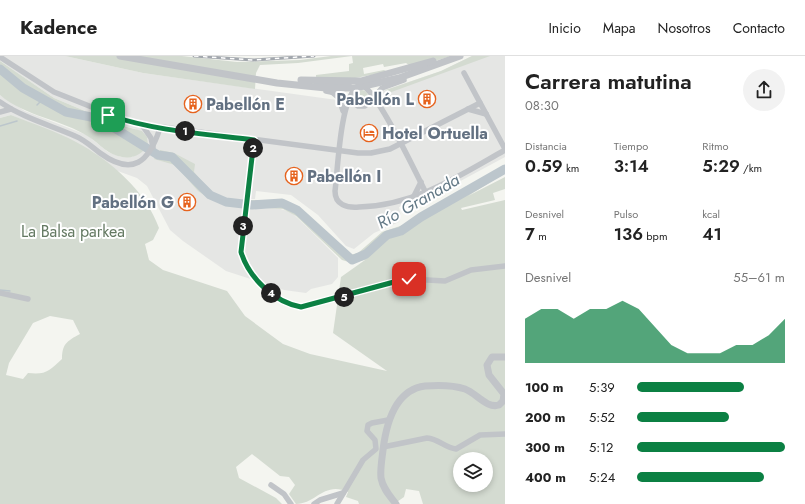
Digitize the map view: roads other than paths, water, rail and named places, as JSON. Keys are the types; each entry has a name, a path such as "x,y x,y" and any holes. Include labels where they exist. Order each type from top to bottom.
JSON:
{"street":[{"path":"120,56 277,82 326,88 360,87 399,78 460,56"},
{"path":"203,70 314,82 361,81 409,69 451,56"},
{"path":"0,57 54,92 108,115 142,125 340,151 371,153 390,149 480,103"},
{"path":"277,82 286,87 330,91 341,94 354,104 361,106 368,104 382,88 439,67 445,62"},
{"path":"314,82 320,84 360,87 399,75 409,69"},
{"path":"330,91 339,98 342,106 343,117 335,196 345,206 374,207 413,198 426,193 505,149 464,73"},
{"path":"360,87 374,98 380,106 426,193"},
{"path":"343,117 349,99 360,87"},
{"path":"380,106 379,96 382,88"},
{"path":"0,102 11,109 83,139 116,163 133,164 147,157 153,147 160,128"},
{"path":"0,112 11,109"},
{"path":"467,109 475,110 486,115"},
{"path":"142,125 151,138 153,147"},
{"path":"254,140 241,252 244,262 261,284 282,301 301,307 394,282 409,279 445,282 472,270 505,266"},
{"path":"413,198 421,182"},
{"path":"0,293 28,299"},
{"path":"396,504 385,489 381,478 383,447 388,420 396,405 407,394 415,389 426,386 460,388 475,394 491,406 499,405 503,401 504,394 489,375 487,368 490,359 495,356 505,357"},
{"path":"337,504 363,460 376,449 375,440 367,431 368,425 388,420"},
{"path":"383,447 427,438 434,438 446,447 456,449 480,435 505,434"},
{"path":"272,485 284,494 291,504"},
{"path":"314,504 320,500 343,493"}],"waterway":[{"name":"Río Granada","path":"0,69 23,88 66,112 91,117 116,129 158,155 172,157 210,195 226,202 252,205 282,203 297,210 352,260 366,254 387,235 401,231 421,217 505,169"},
{"name":"Río Granada","path":"37,105 43,99"},
{"path":"0,126 17,121"},
{"path":"0,290 10,291"}],"railway":[{"path":"194,56 253,60 314,56"}],"place":[{"name":"Pabellón L","path":"427,99"},
{"name":"Pabellón E","path":"193,104"},
{"name":"Hotel Ortuella","path":"369,133"},
{"name":"Pabellón I","path":"294,176"},
{"name":"Pabellón G","path":"187,202"}],"park label":[{"name":"La Balsa parkea","path":"73,231"}]}
